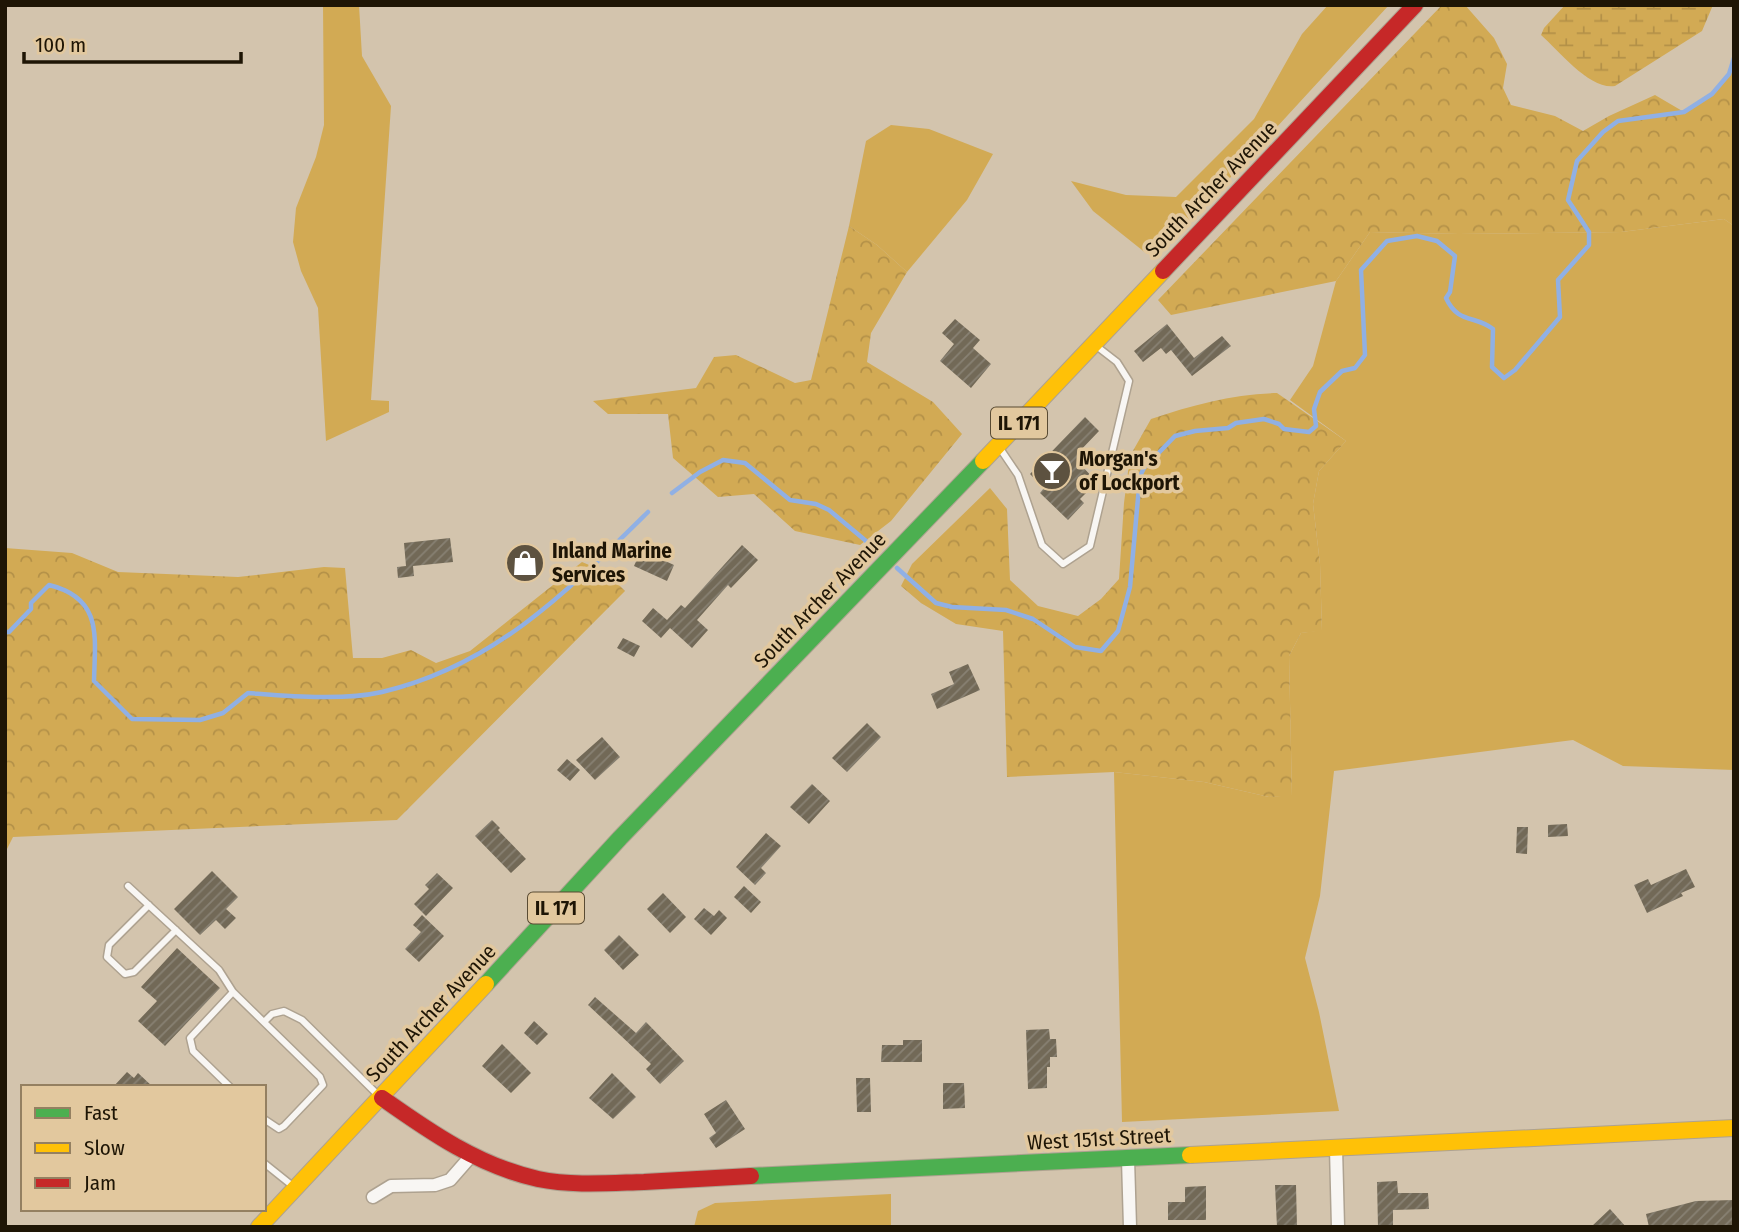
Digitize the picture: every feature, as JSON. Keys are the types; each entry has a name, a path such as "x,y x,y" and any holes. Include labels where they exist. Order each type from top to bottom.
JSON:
{"main road":[{"name":"South Archer Avenue","path":"258,1227 382,1098 620,838 998,445 1415,5"},
{"name":"West 151st Street","path":"382,1098 434,1135 471,1156 532,1178 596,1184 1734,1128"}],"street":[{"path":"1336,1148 1338,1227"},
{"path":"373,1197 391,1186 435,1185 450,1180 471,1156"},
{"path":"1128,1158 1130,1227"}],"lane":[{"path":"998,445 1018,475 1042,545 1063,564 1090,546 1129,381 1117,362 1093,344"},
{"path":"128,886 219,970 233,992 320,1077 323,1085 284,1126 279,1129 266,1120"},
{"path":"149,905 108,946 107,957 125,974 134,972 176,930"},
{"path":"228,1085 193,1051 190,1038 233,992"},
{"path":"265,1021 272,1014 284,1011 302,1020 382,1098"},
{"path":"266,1165 296,1188"}],"green space":[{"path":"323,5 359,5 362,56 391,106 371,400 389,401 389,412 326,441 318,308 301,271 293,242 296,208 316,157 324,125"},
{"path":"1328,5 1389,5 1184,228 1147,254 1093,211 1071,181 1126,195 1176,197 1254,119 1302,34"},
{"path":"1442,5 1465,5 1494,38 1507,64 1503,88 1511,105 1555,116 1583,131 1655,95 1684,112 1712,94 1729,74 1734,58 1734,226 1724,219 1621,232 1370,232 1336,281 1171,315 1158,300"},
{"path":"1565,5 1713,5 1702,31 1615,86 1605,86 1586,76 1541,35"},
{"path":"891,125 929,129 993,154 967,200 907,272 877,245 849,226 866,141"},
{"path":"1724,219 1734,226 1734,770 1623,766 1573,740 1334,771 1320,896 1305,958 1339,1111 1122,1122 1114,772 1204,782 1269,797 1292,795 1289,656 1301,633 1322,630 1320,564 1313,504 1319,471 1346,441 1290,400 1313,366 1336,281 1370,232 1621,232"},
{"path":"849,226 877,245 907,272 871,333 867,362 933,402 962,434 891,521 860,545 795,531 754,494 718,497 673,458 668,414 608,414 593,401 696,388 714,357 736,355 795,383 811,380"},
{"path":"1277,393 1346,441 1319,471 1313,504 1320,564 1322,631 1301,633 1289,656 1292,796 1269,797 1204,782 1114,772 1007,777 1003,631 956,624 921,603 901,586 912,564 990,488 1007,509 1010,580 1038,606 1078,616 1101,599 1119,579 1130,456 1151,419 1213,401"},
{"path":"5,548 72,553 118,572 238,577 324,567 345,568 353,658 382,658 411,650 436,663 470,651 582,562 606,572 625,591 397,820 13,837 5,853"},
{"path":"891,1194 891,1227 694,1227 698,1211 715,1203"}],"building":[{"path":"955,319 980,340 973,348 991,364 971,388 940,361 954,344 942,333"},
{"path":"1167,324 1194,358 1222,336 1231,346 1192,376 1171,350 1166,354 1161,348 1143,362 1134,351"},
{"name":"Morgan's of Lockport","path":"1085,417 1099,431 1078,453 1083,458 1079,463 1097,482 1080,499 1084,503 1068,520 1040,493 1044,488 1030,474"},
{"path":"450,538 453,562 413,566 414,576 398,578 397,567 406,566 404,543"},
{"path":"742,545 758,560 731,588 728,585 697,620 708,630 692,648 670,628 661,638 642,621 653,608 667,620 681,605 685,608"},
{"path":"641,550 674,565 667,581 634,566"},
{"name":"Inland Marine Services","path":"538,551 540,572 513,575 511,554"},
{"path":"623,638 640,646 634,657 617,648"},
{"path":"968,664 980,690 937,709 931,694 954,684 949,672"},
{"path":"867,723 881,737 847,772 832,758"},
{"path":"602,737 620,757 595,780 576,760"},
{"path":"567,759 580,770 570,781 557,770"},
{"path":"812,784 830,801 809,824 790,807"},
{"path":"492,820 526,859 511,873 475,836"},
{"path":"1567,824 1568,836 1548,837 1548,825"},
{"path":"1517,827 1528,827 1527,854 1516,853"},
{"path":"766,833 781,846 761,868 766,873 755,885 736,867"},
{"path":"1686,869 1695,887 1681,893 1683,896 1647,913 1634,885 1648,879 1651,885"},
{"path":"212,871 238,897 226,909 236,918 225,929 216,920 200,935 174,909"},
{"path":"437,873 453,888 426,916 414,904 429,889 425,885"},
{"path":"744,886 761,902 751,913 734,897"},
{"path":"663,893 686,917 670,933 647,909"},
{"path":"704,908 714,916 719,910 727,918 711,935 694,919"},
{"path":"422,915 444,936 419,962 405,949 421,932 413,925"},
{"path":"619,935 639,955 623,970 604,950"},
{"path":"177,948 220,988 165,1046 138,1021 157,1001 141,987"},
{"path":"595,997 636,1033 646,1022 684,1061 660,1084 646,1069 651,1064 588,1005"},
{"path":"534,1021 548,1034 537,1045 524,1033"},
{"path":"1049,1029 1050,1039 1056,1039 1057,1057 1050,1057 1047,1088 1028,1089 1026,1030"},
{"path":"903,1040 922,1040 922,1062 881,1062 882,1045 903,1045"},
{"path":"502,1044 531,1073 511,1093 482,1066"},
{"path":"127,1072 134,1078 138,1073 151,1085 115,1085"},
{"path":"612,1073 636,1097 613,1119 589,1098"},
{"path":"856,1078 870,1078 871,1112 857,1112"},
{"path":"943,1083 964,1083 965,1108 943,1109"},
{"path":"726,1100 745,1129 716,1148 709,1138 716,1133 704,1114"},
{"path":"1397,1181 1398,1193 1428,1193 1429,1209 1393,1210 1393,1227 1378,1227 1377,1182"},
{"path":"1275,1185 1296,1185 1297,1227 1277,1227"},
{"path":"1206,1186 1206,1220 1168,1220 1168,1202 1185,1202 1185,1187"},
{"path":"1734,1200 1734,1226 1649,1227 1646,1214 1696,1201"},
{"path":"1610,1209 1626,1227 1591,1227"}],"waterway":[{"path":"897,568 936,603 952,607 1006,610 1033,619 1075,647 1101,651 1118,631 1130,587 1140,476 1144,468 1175,436 1264,419 1279,424 1284,429 1309,432 1316,426 1314,409 1320,392 1342,371 1355,368 1365,355 1361,270 1387,241 1417,236 1437,241 1455,256 1450,292 1446,298 1461,316 1493,329 1492,367 1504,378 1515,370 1560,317 1558,280 1589,245 1589,232 1568,200 1577,161 1603,132 1618,121 1684,112 1712,94 1729,74 1734,58"},
{"path":"672,493 700,472 723,460 745,463 790,500 816,504 829,510 878,551"},
{"path":"5,632 9,632 31,609 31,603 49,585 79,599 92,621 94,681 132,719 200,720 223,713 248,693 333,697 366,695 422,680 460,664 494,644 558,597 648,512"}],"traffic: fast":[{"path":"486,984 620,838 983,461"},
{"path":"751,1176 1190,1155"}],"traffic: slow":[{"path":"983,461 1163,271"},
{"path":"259,1227 486,984"},
{"path":"1190,1155 1734,1128"}],"traffic: jam":[{"path":"1163,271 1415,5"},
{"path":"382,1098 475,1157 538,1179 564,1183 604,1183 751,1176"}],"place":[{"name":"Morgan's of Lockport","path":"1052,471"},
{"name":"Inland Marine Services","path":"525,563"}]}
